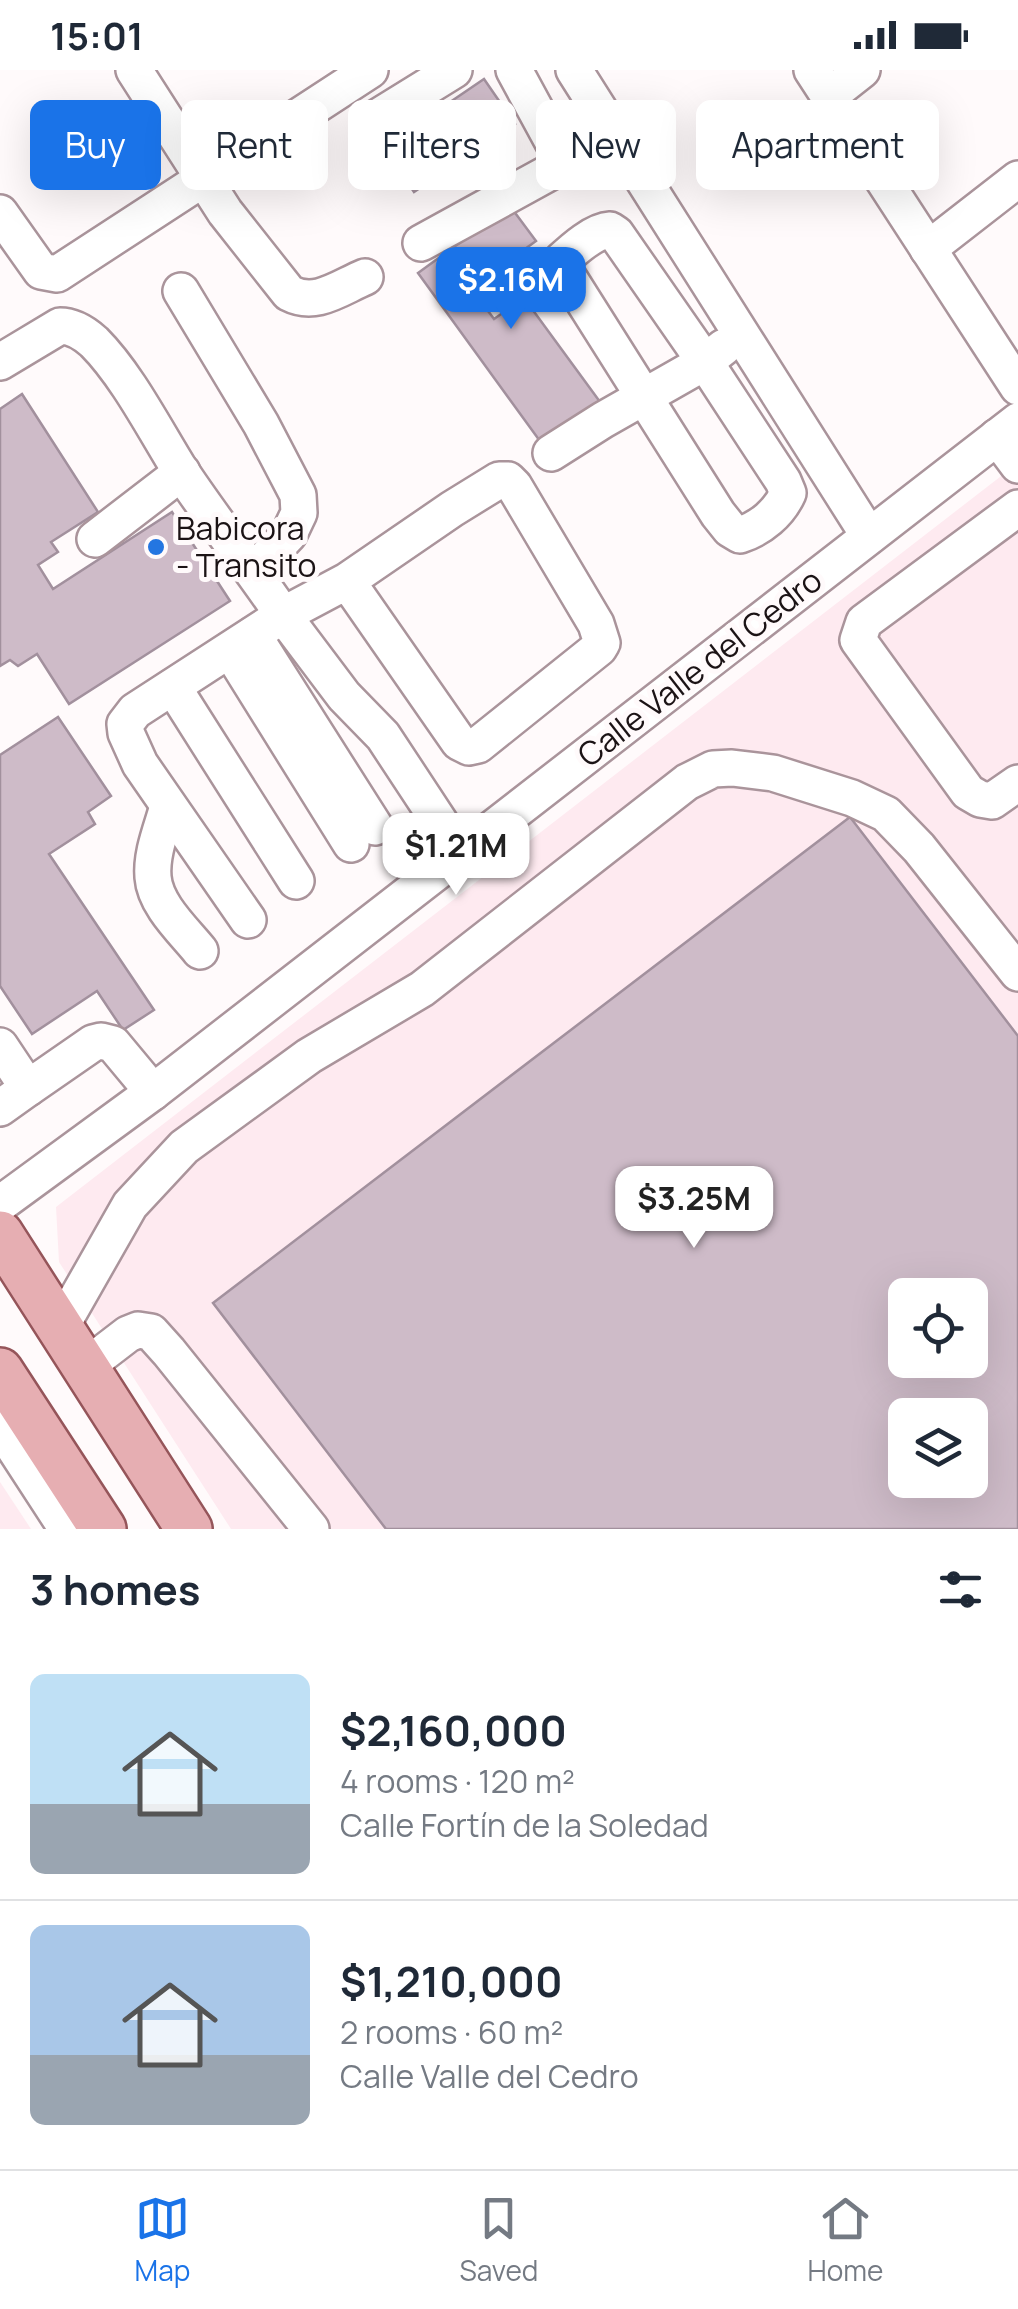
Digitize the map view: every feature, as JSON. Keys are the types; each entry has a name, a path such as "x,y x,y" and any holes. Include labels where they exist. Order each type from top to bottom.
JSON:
{"main road":[{"path":"0,1234 189,1529"},
{"path":"0,1372 50,1475 103,1529"}],"street":[{"path":"134,70 181,144"},
{"path":"406,100 454,70"},
{"path":"514,70 536,111"},
{"path":"574,70 593,100"},
{"path":"862,70 821,83 1018,387"},
{"path":"317,100 355,74"},
{"path":"928,248 1018,178"},
{"path":"420,243 536,180"},
{"path":"0,213 32,262 41,271 57,274 185,190"},
{"path":"211,190 289,293 302,300 316,299 365,277"},
{"path":"649,190 870,536"},
{"path":"602,230 616,234 705,362 783,481 788,492 783,504 748,533 740,536 730,529 644,396 562,267 568,254 602,230"},
{"path":"181,291 261,424 298,495 299,513 289,534 254,571"},
{"path":"0,362 60,326 82,332 95,343 117,370 222,532 344,696 365,744 403,786 452,860"},
{"path":"551,454 705,362 741,335"},
{"name":"Calle Valle del Cedro","path":"0,1204 153,1092 870,536 1011,441"},
{"path":"95,540 182,472"},
{"path":"248,920 140,764 125,724 135,711 284,616 347,581 499,480 508,480 514,486 596,624 602,643 478,745 469,746 459,742 347,581"},
{"path":"1018,508 864,622 858,640 968,792 992,801 1018,783"},
{"path":"242,642 363,835"},
{"path":"173,688 296,881"},
{"path":"60,1328 130,1205 184,1146 310,1056 422,989 687,782 713,769 774,773 852,798 886,814 919,848 1018,974"},
{"path":"168,806 152,881 162,903 200,952"},
{"path":"0,1046 14,1098 76,1053 102,1042 112,1044 153,1092"},
{"path":"85,1367 128,1334 138,1330 151,1332 312,1529"},
{"path":"0,1426 50,1475 67,1529"}],"shaded area":[{"path":"1018,463 1018,1529 231,1529 59,1262 56,1207"},
{"path":"0,1482 31,1529 0,1529"}],"building":[{"path":"484,79 498,100 453,100"},
{"path":"510,206 536,241 471,288 494,319 524,298 603,406 545,448 418,273"},
{"name":"Babicora - Transito","path":"22,394 98,512 51,542 58,552 38,565 53,589 172,512 230,601 69,704 37,654 18,666 10,660 0,666 0,409"},
{"path":"58,717 111,796 88,812 95,824 49,854 154,1010 123,1030 97,991 32,1034 0,986 0,755"},
{"path":"850,817 1018,1036 1018,1529 386,1529 213,1303"}],"place":[{"name":"Babicora - Transito","path":"156,547"}]}
